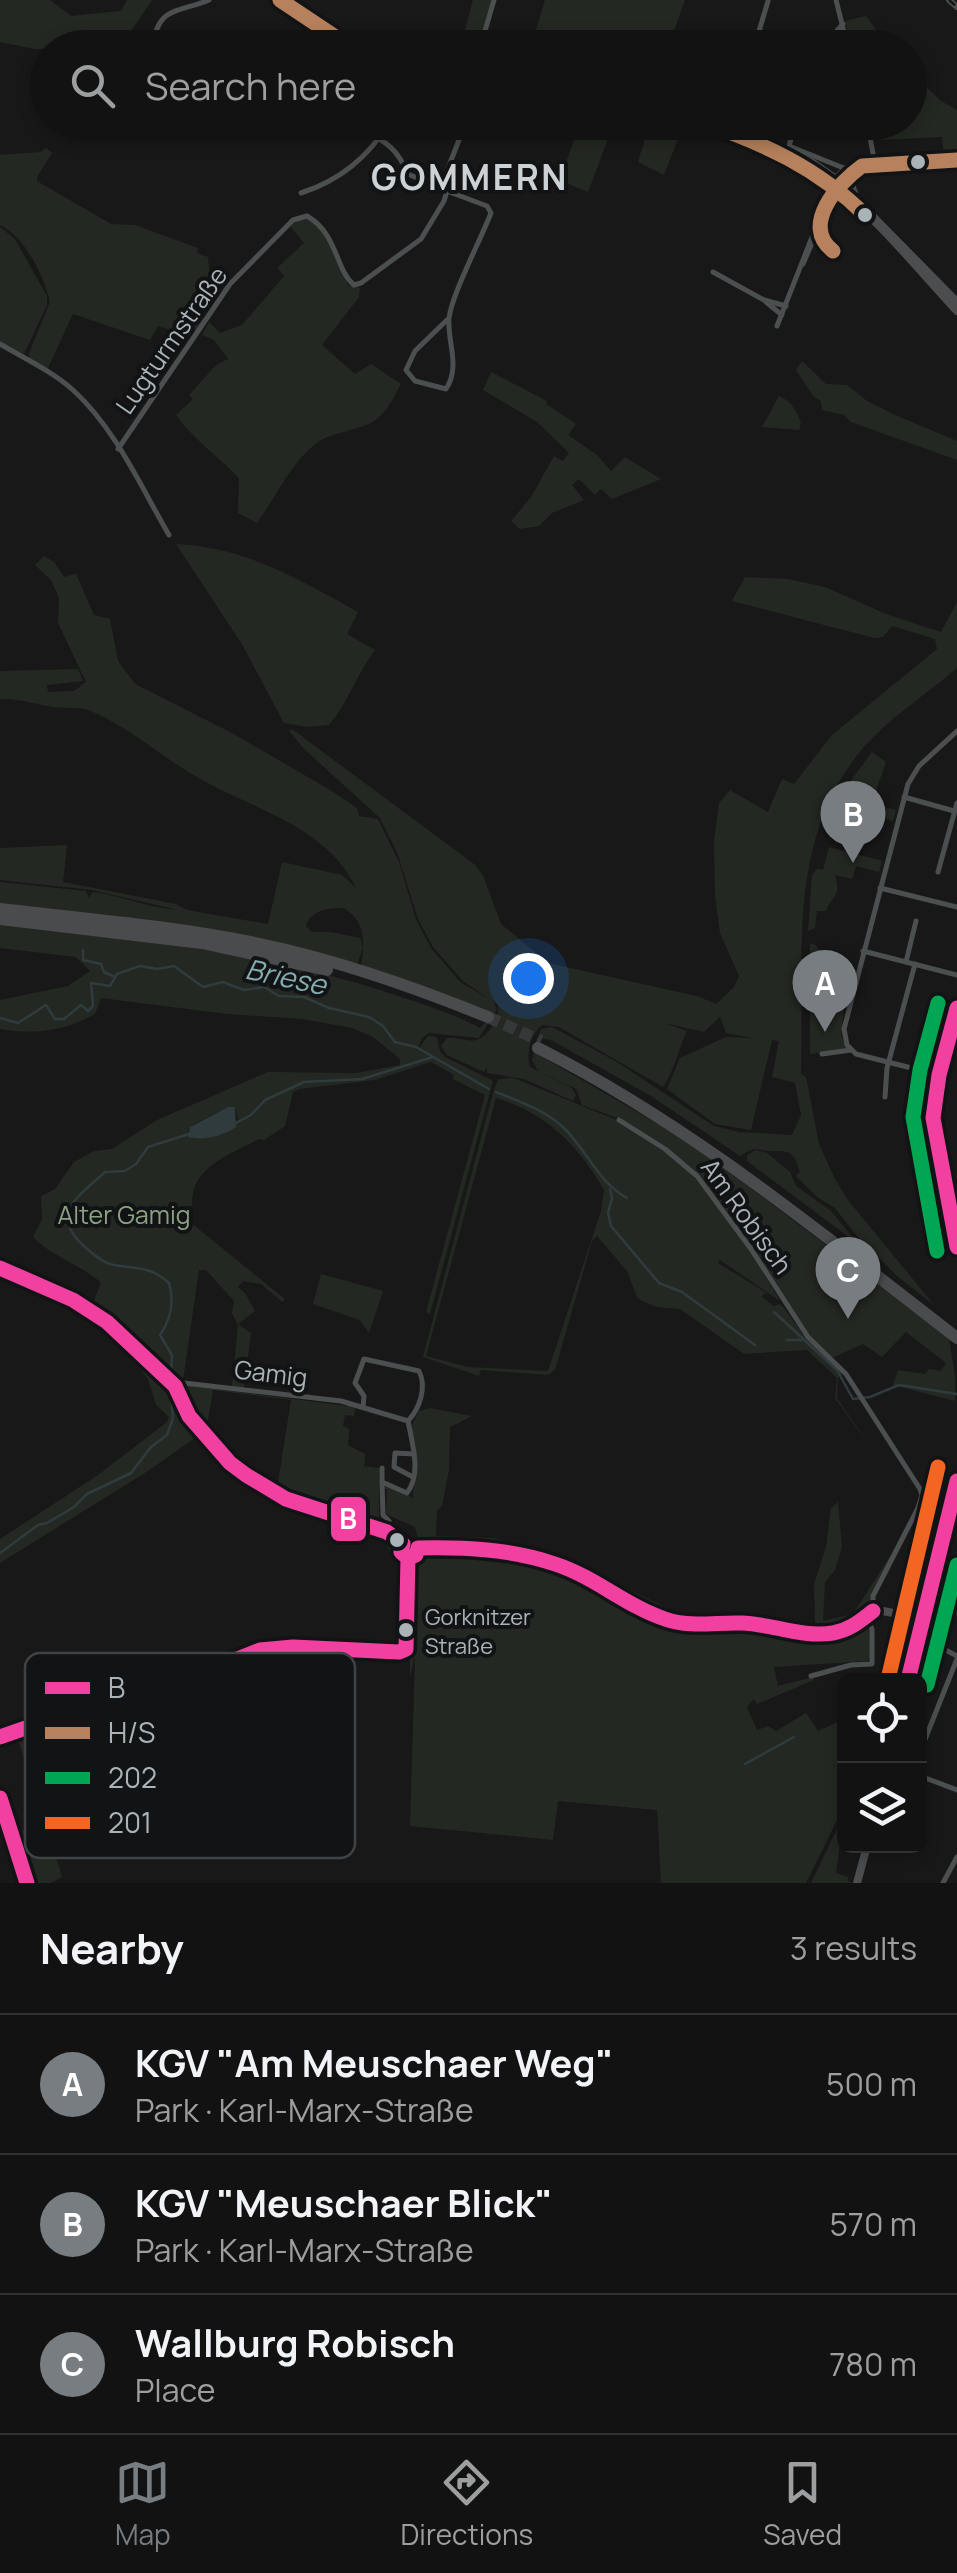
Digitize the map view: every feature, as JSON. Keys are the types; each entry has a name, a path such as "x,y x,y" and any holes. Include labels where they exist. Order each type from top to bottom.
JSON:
{"highway":[{"path":"0,909 263,944 370,974 486,1021 355,977 262,954 162,937 0,919"},
{"path":"540,1045 674,1116 957,1329"},
{"path":"889,1281 957,1338"}],"street":[{"path":"156,30 164,16 209,0"},
{"path":"280,0 326,30"},
{"path":"485,30 494,0"},
{"path":"760,30 768,0"},
{"path":"836,0 844,30"},
{"path":"837,30 842,24"},
{"path":"301,193 359,162 379,140"},
{"path":"381,140 396,150 408,174"},
{"path":"450,318 418,347 406,370 416,381 446,389 452,376 450,318 491,211 447,191 444,181 459,140"},
{"path":"750,140 836,183"},
{"path":"756,140 783,148 836,183 957,302"},
{"path":"791,140 789,146 849,170"},
{"path":"870,140 875,165"},
{"path":"777,326 825,201 849,170 957,160"},
{"path":"804,166 824,183 825,201"},
{"path":"849,170 854,198 957,311"},
{"path":"390,174 408,174 431,184 444,181"},
{"path":"795,280 836,183"},
{"name":"Lugturmstraße","path":"118,450 230,284 293,220 307,216 319,225 338,254 348,281 358,284 418,243 447,191"},
{"path":"824,215 836,198 854,198"},
{"path":"713,272 764,300 782,315"},
{"path":"764,300 786,306"},
{"path":"0,344 72,389 118,450 169,535"},
{"path":"851,1050 844,1040 844,1029 904,797 912,774 957,731"},
{"path":"904,797 956,808 938,872"},
{"path":"880,888 957,908"},
{"path":"906,962 916,922"},
{"path":"863,951 957,975"},
{"path":"885,1098 889,1062 914,964"},
{"path":"957,1008 933,1118 957,1247"},
{"path":"822,1054 851,1050 940,1074"},
{"name":"Am Robisch","path":"619,1120 697,1176 738,1229 808,1337 846,1374 922,1495 873,1596 870,1613"},
{"path":"0,1268 88,1308 120,1334 175,1386 188,1416 246,1475 286,1499 384,1531 403,1544 412,1542 418,1548 484,1547 560,1565 650,1613 686,1624 746,1624 807,1634 850,1628 870,1613 923,1619"},
{"path":"363,1407 364,1396 354,1383 364,1358 419,1372 419,1406 408,1421 414,1477 406,1493 382,1482"},
{"name":"Gamig","path":"175,1386 184,1383 250,1390 363,1407 408,1421"},
{"path":"414,1454 396,1453 394,1467 414,1477"},
{"path":"382,1468 383,1515 389,1522"},
{"path":"947,1520 957,1472"},
{"path":"910,1673 957,1481"},
{"path":"252,1653 293,1647 399,1652 406,1649 408,1558 401,1552 403,1544"},
{"path":"408,1558 416,1555 418,1548"},
{"path":"936,1565 957,1573"},
{"path":"811,1676 851,1665 872,1664 870,1613"},
{"path":"927,1734 957,1657 942,1648"},
{"path":"0,1737 25,1729"},
{"path":"927,1779 957,1790"},
{"path":"0,1798 27,1883"},
{"path":"858,1883 865,1853"},
{"path":"943,1883 957,1857"}],"green space":[{"path":"0,0 50,0 71,16 121,11 127,0 152,0 132,30 30,30 30,48 0,42"},
{"path":"473,0 496,0 486,30 465,30"},
{"path":"545,0 685,0 674,30 536,30"},
{"path":"866,16 876,30 847,30 845,21"},
{"path":"927,87 957,110 957,157 944,157 942,137 927,138"},
{"path":"574,140 608,140 588,192 559,180"},
{"path":"645,140 677,140 664,175 638,162"},
{"path":"46,148 52,153 37,181 111,224 135,225 198,248 197,253 208,257 210,281 201,279 188,310 206,320 199,332 175,322 171,330 158,326 150,340 73,314 47,370 30,360 29,353 50,302 32,258 18,238 0,225 0,155 41,152"},
{"path":"307,218 328,239 348,285 360,288 359,297 322,345 355,374 371,364 401,384 379,417 330,436 305,453 257,523 238,513 239,478 176,415 193,399 189,395 216,365 228,359 214,340 202,335 209,322 220,333 242,325 284,276 277,268 304,243 290,226"},
{"path":"0,227 15,239 47,296 47,305 24,354 0,343"},
{"path":"802,361 826,384 847,385 867,401 957,441 957,460 822,410 821,401 796,370"},
{"path":"491,372 547,401 576,424 568,435 597,455 611,471 625,457 661,479 612,499 601,489 595,495 579,479 572,485 584,500 552,513 539,526 520,529 511,521 531,497 554,456 563,461 569,453 537,422 483,390"},
{"path":"779,396 795,410 801,423 799,430 762,427"},
{"path":"176,544 248,558 358,612 347,634 375,650 329,725 284,723 243,646"},
{"name":"Alter Gamig","path":"44,556 54,562 64,577 76,574 94,615 110,619 118,661 135,684 232,733 332,791 357,808 359,816 378,819 399,862 416,919 431,948 460,982 493,1001 497,1009 479,1038 429,1033 416,1052 428,1036 437,1037 445,1057 493,1081 430,1314 426,1312 485,1095 453,1079 454,1075 431,1062 375,1080 300,1089 293,1092 285,1126 221,1159 198,1180 191,1223 285,1299 282,1302 261,1284 243,1281 238,1287 255,1311 238,1324 251,1333 244,1388 232,1386 238,1325 232,1313 234,1301 206,1270 199,1270 183,1380 175,1383 91,1308 101,1283 33,1237 42,1219 41,1196 55,1189 74,1162 94,1151 112,1149 157,1120 268,1072 356,1073 400,1065 400,1059 373,1037 352,1028 302,1019 101,998 95,1014 61,1028 25,1032 0,1029 0,1000 68,986 90,971 76,957 0,948 0,923 144,941 287,965 380,990 480,1028 487,1020 361,966 363,947 357,965 0,905 0,882 86,891 89,898 93,892 178,910 92,890 0,880 0,848 67,845 63,882 268,924 282,862 342,875 356,888 344,867 309,835 202,780 106,718 82,709 0,699 0,671 78,669 83,681 47,685 48,692 74,691 86,682 58,623 59,598 51,580 35,565","holes":["343,908 360,926 363,947 360,938 312,932 306,926 316,913","228,1107 235,1107 238,1120 187,1132 194,1124"]},
{"path":"745,577 788,579 825,587 886,614 941,632 957,602 957,668 873,737 838,784 810,863 802,946 801,1074 806,1077 819,1144 848,1200 934,1305 897,1276 835,1208 796,1176 800,1172 791,1154 755,1149 740,1156 651,1096 551,1040 541,1038 537,1054 691,1143 949,1338 955,1401 893,1385 898,1370 925,1374 929,1369 941,1371 946,1363 906,1332 882,1357 863,1344 832,1358 809,1336 691,1167 620,1119 582,1105 576,1089 538,1071 572,1088 576,1095 573,1101 524,1079 487,1073 487,1067 484,1072 447,1055 441,1046 447,1038 476,1040 486,1034 496,1019 498,1005 463,981 433,947 418,919 397,852 380,818 289,731 292,729 474,864 483,875 501,924 548,963 697,996 716,1004 734,987 739,976 720,933 715,896 714,842 719,803 730,790 768,812 782,779 794,784 832,735 937,649 935,639 892,626 883,637 874,638 732,601","holes":["720,1017 726,1033 753,1038 726,1037 680,1058 667,1089 715,1124 751,1130 772,1040 779,1041 772,1077 795,1083 801,1115 792,1135 739,1132 714,1126 617,1062 552,1027 541,1029 532,1060 538,1071 530,1067 528,1056 534,1034 542,1025 559,1027 663,1087 687,1031 664,1023 704,1032"]},
{"path":"872,752 886,762 876,791 849,783"},
{"path":"841,795 896,810 893,821 876,816 873,829 831,818"},
{"path":"829,847 882,861 879,872 856,866 852,879 835,875 836,894 826,911 817,911 815,928 808,931 812,875 817,869 823,870"},
{"path":"810,943 823,955 821,959 814,958 814,964 820,964 820,969 814,970 815,1010 844,1010 841,1035 847,1050 810,1054"},
{"path":"514,1078 619,1121 689,1170 750,1250 780,1301 720,1260 718,1263 770,1295 764,1293 762,1297 784,1308 806,1338 844,1373 838,1377 837,1398 874,1452 835,1398 837,1378 807,1350 744,1354 680,1309 642,1301 627,1271 597,1236 592,1241 555,1370 548,1375 481,1370 479,1376 423,1357 499,1079","holes":["496,1098 545,1122 572,1145 604,1190 601,1211 548,1371 468,1367 426,1356"]},
{"path":"755,1150 767,1153 790,1172 796,1186 831,1211 858,1244 747,1161"},
{"path":"321,1274 383,1291 369,1333 360,1320 313,1304"},
{"path":"107,1325 173,1387 184,1412 229,1465 287,1502 371,1531 390,1542 404,1572 407,1632 401,1632 405,1624 398,1565 384,1542 268,1496 227,1466 199,1435 0,1563 0,1539 98,1475 167,1422 169,1417 156,1405 148,1379"},
{"path":"185,1385 355,1407 354,1416 345,1415 343,1426 349,1429 348,1445 365,1454 364,1466 379,1468 379,1526 277,1489 291,1400 213,1390 206,1431 234,1460 276,1488 244,1469 225,1453 194,1418 180,1387"},
{"path":"430,1408 472,1416 450,1427 449,1470 442,1506 437,1510 436,1536 493,1538 558,1554 677,1613 741,1613 815,1623 814,1584 826,1547 831,1508 838,1502 842,1547 835,1570 825,1582 823,1621 853,1614 894,1550 868,1606 859,1614 868,1609 863,1615 842,1626 822,1629 821,1625 820,1631 687,1622 651,1611 590,1576 472,1544 419,1543 415,1527 386,1514 387,1489 383,1489 388,1485 413,1498 416,1452 411,1427 419,1411"},
{"path":"473,1548 559,1566 666,1621 736,1625 806,1636 869,1624 867,1661 774,1667 778,1686 814,1680 757,1704 754,1699 747,1707 757,1730 768,1726 776,1731 806,1713 818,1731 837,1722 837,1820 806,1883 661,1883 657,1810 558,1801 553,1840 410,1826 415,1660 411,1652 414,1659 410,1678 410,1656 401,1655 411,1651 408,1648 415,1593 413,1571 428,1555"},
{"path":"25,1731 25,1761 16,1734"},
{"path":"837,1829 836,1873 852,1883 811,1883"},
{"path":"25,1830 25,1858 56,1858 62,1877 50,1883 29,1883 15,1832"}],"shaded area":[{"path":"235,1107 236,1127 213,1137 188,1137 190,1127"},
{"path":"957,1590 957,1614 920,1673 916,1673"}],"waterway":[{"path":"83,950 83,960 101,964 104,972 115,977"},
{"name":"Briese","path":"0,1018 18,1023 46,1005 55,1019 64,1019 81,1005 88,1011 93,1006 91,983 110,986 117,974 140,966 174,966 203,987 223,982 244,990 264,987 279,996 304,997 329,1008 369,1017 383,1026 395,1042 416,1047 489,1089"},
{"path":"236,1123 251,1115 265,1100 304,1082 362,1079 433,1057"},
{"path":"496,1092 558,1122 609,1184 627,1198"},
{"path":"171,1379 172,1355 160,1335 171,1310 169,1283 147,1270 99,1259 74,1235 68,1215 77,1198 105,1172 125,1171 136,1164 148,1147 189,1134"},
{"path":"610,1189 611,1226 659,1283 682,1292 755,1345"},
{"path":"774,1312 837,1370 853,1399 870,1397 899,1385 957,1394"},
{"path":"787,1340 803,1340"},
{"path":"0,1553 38,1525 74,1507 87,1494 131,1473 151,1447 167,1435 173,1418 170,1386"},
{"path":"745,1764 794,1737"}],"tunnel":[{"path":"488,1017 541,1041"}],"railway":[{"path":"949,0 957,7"}],"transit line":[{"name":"H/S","path":"280,0 325,30"},
{"name":"H/S","path":"748,140 809,170 865,215"},
{"name":"H/S","path":"833,251 824,241 821,218 834,194 862,166 957,160"},
{"name":"202","path":"937,1251 913,1117 920,1070 938,1003"},
{"name":"B","path":"957,1008 939,1075 933,1118 957,1247"},
{"name":"B","path":"0,1268 73,1300 107,1322 175,1386 189,1416 230,1463 246,1475 286,1499 387,1532 403,1544 401,1552 408,1558 406,1649 399,1652 293,1647 252,1653"},
{"name":"201","path":"889,1673 938,1467"},
{"name":"B","path":"910,1673 957,1481"},
{"name":"B","path":"408,1558 416,1555 418,1548 522,1555 570,1570 637,1607 684,1623 742,1623 821,1634 845,1630 873,1611"},
{"name":"202","path":"927,1685 957,1565"},
{"name":"B","path":"0,1737 25,1728"},
{"name":"B","path":"0,1798 27,1883"}],"place":[{"name":"KGV \"Meuschaer Blick\"","path":"853,863"},
{"name":"KGV \"Am Meuschaer Weg\"","path":"825,1032"},
{"name":"Wallburg Robisch","path":"848,1319"},
{"name":"Gorknitzer Straße","path":"406,1630"}],"district":[{"name":"GOMMERN","path":"470,177"}]}
